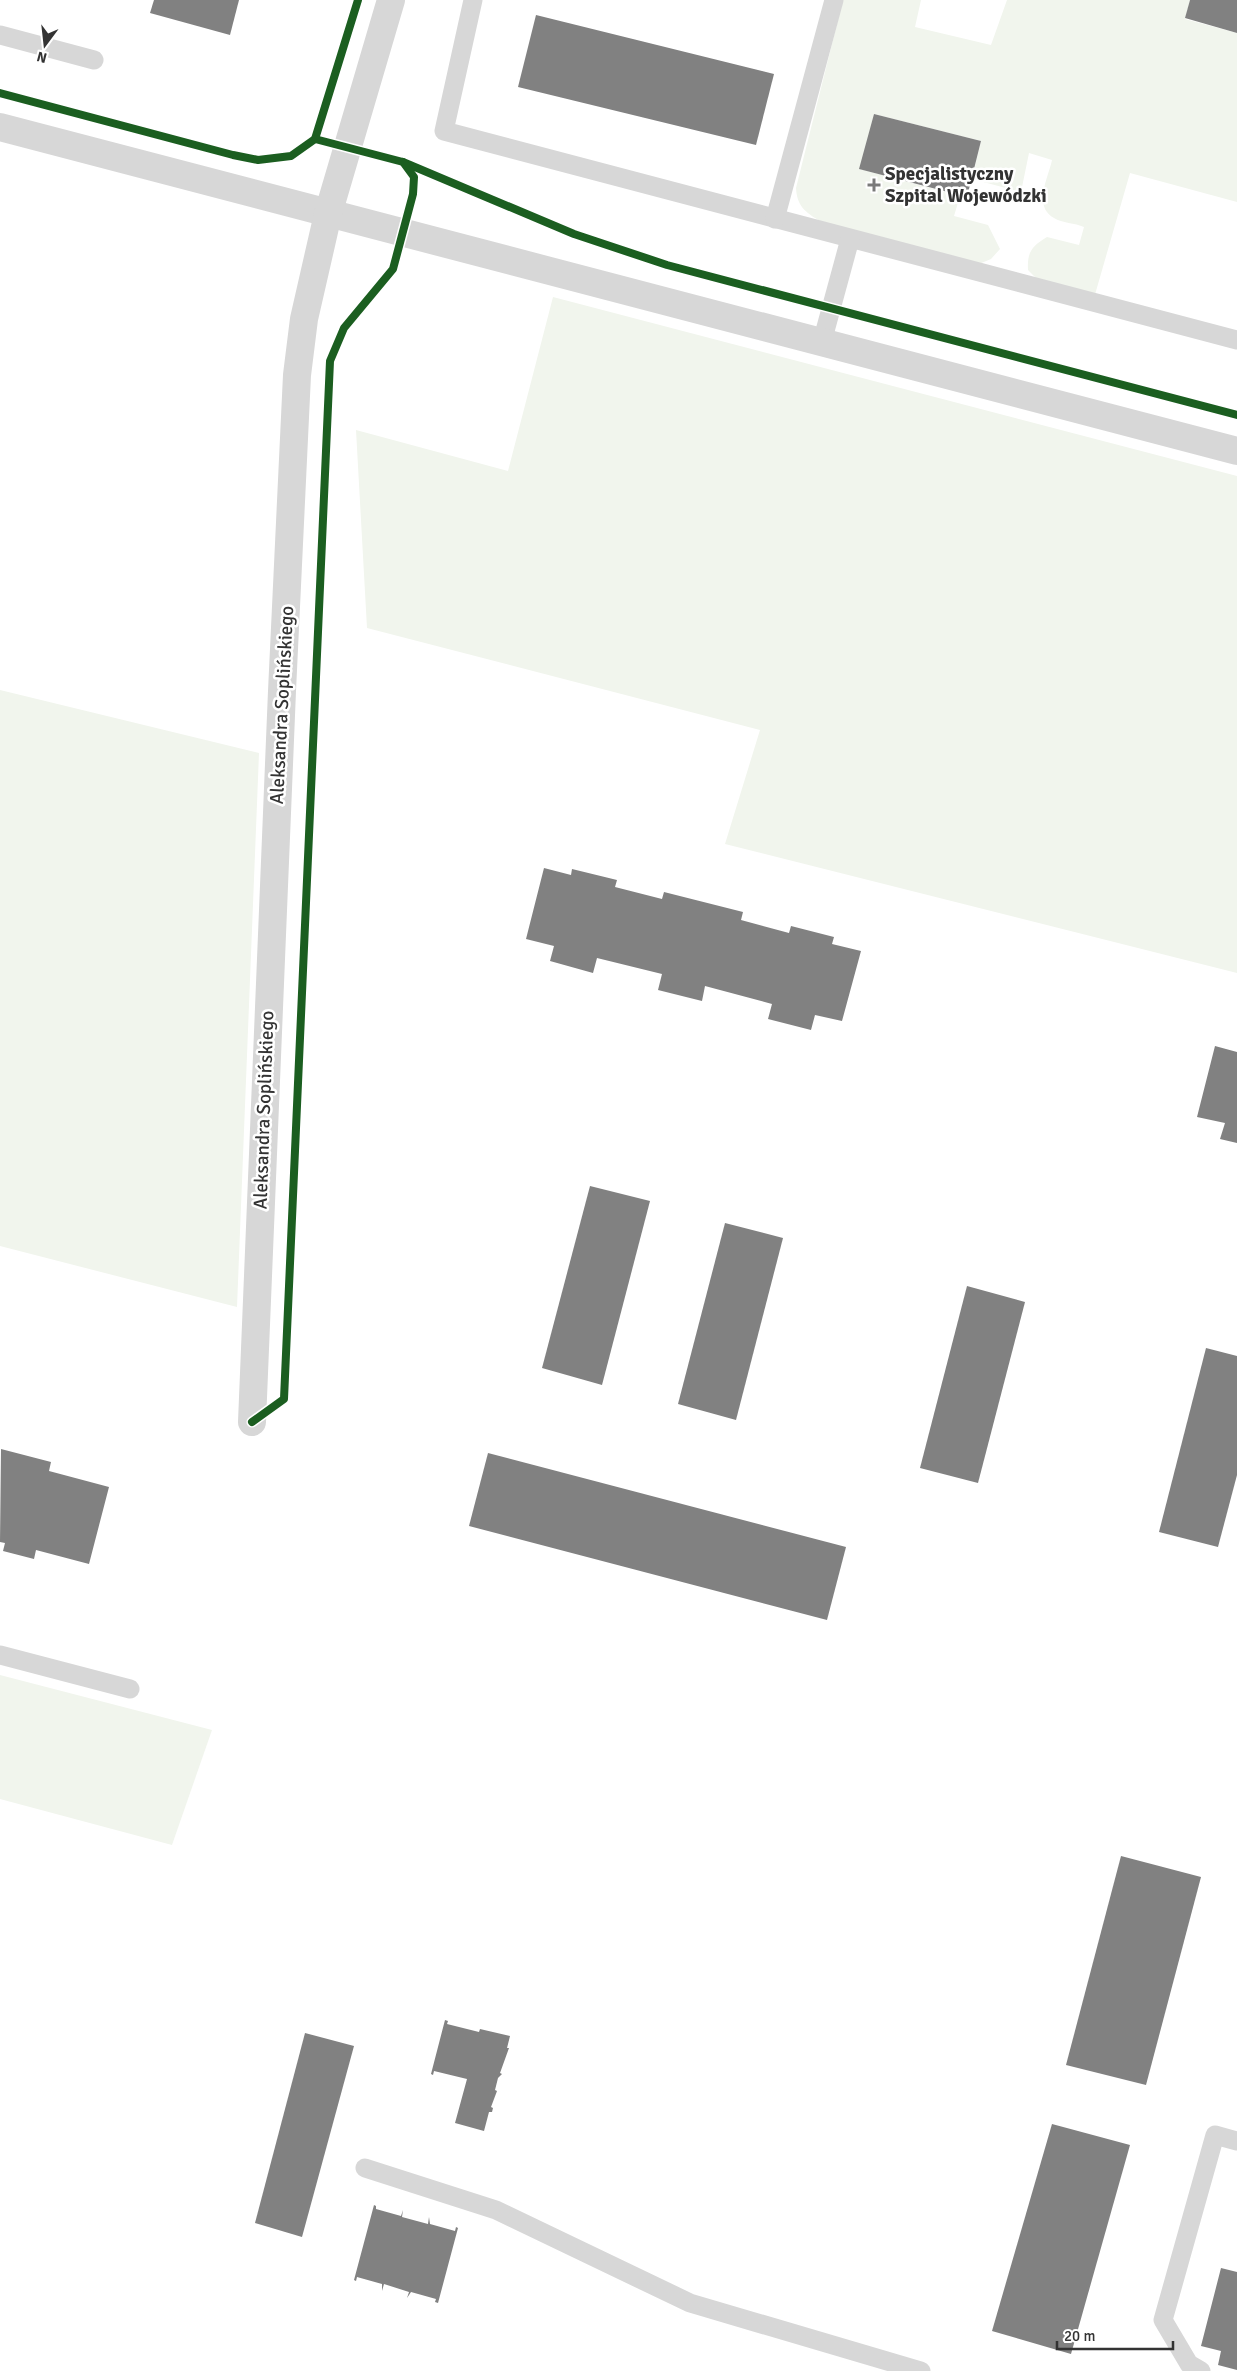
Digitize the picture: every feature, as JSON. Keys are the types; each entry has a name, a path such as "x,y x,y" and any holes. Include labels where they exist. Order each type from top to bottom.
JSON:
{"street":[{"name":"Aleksandra Soplińskiego","path":"252,1422 297,375 304,319 328,214 391,0"},
{"path":"0,127 1237,451"}],"lane":[{"path":"473,0 444,131 1237,340"},
{"path":"775,219 834,0"},
{"path":"0,35 94,60"},
{"path":"822,342 850,239"},
{"path":"0,1655 130,1689"},
{"path":"1201,2371 1188,2364 1163,2320 1215,2135 1237,2141"},
{"path":"365,2168 496,2210 690,2303 921,2371"}],"shaded area":[{"path":"843,0 921,0 915,27 991,45 1007,0 1190,0 1185,19 1237,33 1237,202 1130,173 1094,298 1043,285 1028,270 1028,259 1038,243 1047,237 1079,245 1084,227 1061,221 1047,213 1043,199 1052,160 1029,153 1021,192 972,179 981,141 874,114 860,169 960,196 954,216 988,225 1000,249 991,259 979,264 820,221 810,215 800,204 796,188"},
{"path":"553,297 1237,476 1237,973 725,844 760,730 367,628 356,430 508,471"},
{"path":"0,690 259,753 237,1307 0,1246"},
{"path":"0,1675 212,1730 172,1845 0,1799"}],"building":[{"path":"154,0 239,0 230,35 150,13"},
{"path":"1190,0 1237,0 1237,33 1185,18"},
{"path":"536,15 774,74 756,145 518,87"},
{"path":"874,114 981,141 967,197 859,169"},
{"path":"544,868 571,875 572,869 617,880 615,887 662,899 664,892 743,912 741,920 789,933 791,926 834,937 832,944 861,951 842,1021 815,1015 811,1030 768,1019 772,1004 705,986 702,1001 658,990 662,974 597,958 593,973 550,961 554,946 526,939"},
{"path":"1215,1046 1237,1052 1237,1143 1220,1139 1225,1123 1197,1117"},
{"path":"590,1186 650,1201 602,1385 542,1368"},
{"path":"725,1223 783,1238 736,1420 678,1404"},
{"path":"967,1286 1025,1302 978,1483 920,1468"},
{"path":"1206,1348 1237,1356 1237,1475 1218,1547 1159,1532"},
{"path":"1,1449 51,1462 49,1471 109,1487 89,1564 36,1550 34,1559 3,1551 5,1543 0,1542"},
{"path":"488,1453 846,1547 827,1620 469,1526"},
{"path":"1121,1856 1201,1877 1146,2085 1066,2065"},
{"path":"445,2020 448,2021 447,2024 479,2032 480,2029 510,2036 507,2048 509,2048 500,2073 502,2074 498,2078 495,2090 497,2091 491,2107 493,2108 492,2112 489,2112 484,2131 455,2123 467,2079 434,2071 433,2075 431,2074"},
{"path":"305,2033 354,2046 302,2237 255,2223"},
{"path":"1052,2124 1130,2145 1071,2354 992,2331"},
{"path":"374,2205 376,2209 401,2216 403,2210 402,2217 428,2224 429,2217 430,2224 455,2231 456,2227 458,2228 438,2303 435,2302 436,2299 411,2292 407,2298 409,2292 384,2284 382,2291 382,2284 357,2277 356,2281 354,2280"},
{"path":"1221,2268 1237,2272 1237,2370 1218,2365 1221,2351 1201,2346"}],"cycle path":[{"path":"0,93 233,155 258,160 291,156 315,139 358,0"},
{"path":"252,1422 284,1399 330,361 344,328 393,269 413,194 414,177 403,162 315,139"},
{"path":"403,162 574,234 667,265 1237,415"}],"place":[{"name":"Specjalistyczny Szpital Wojewódzki","path":"874,185"}]}
